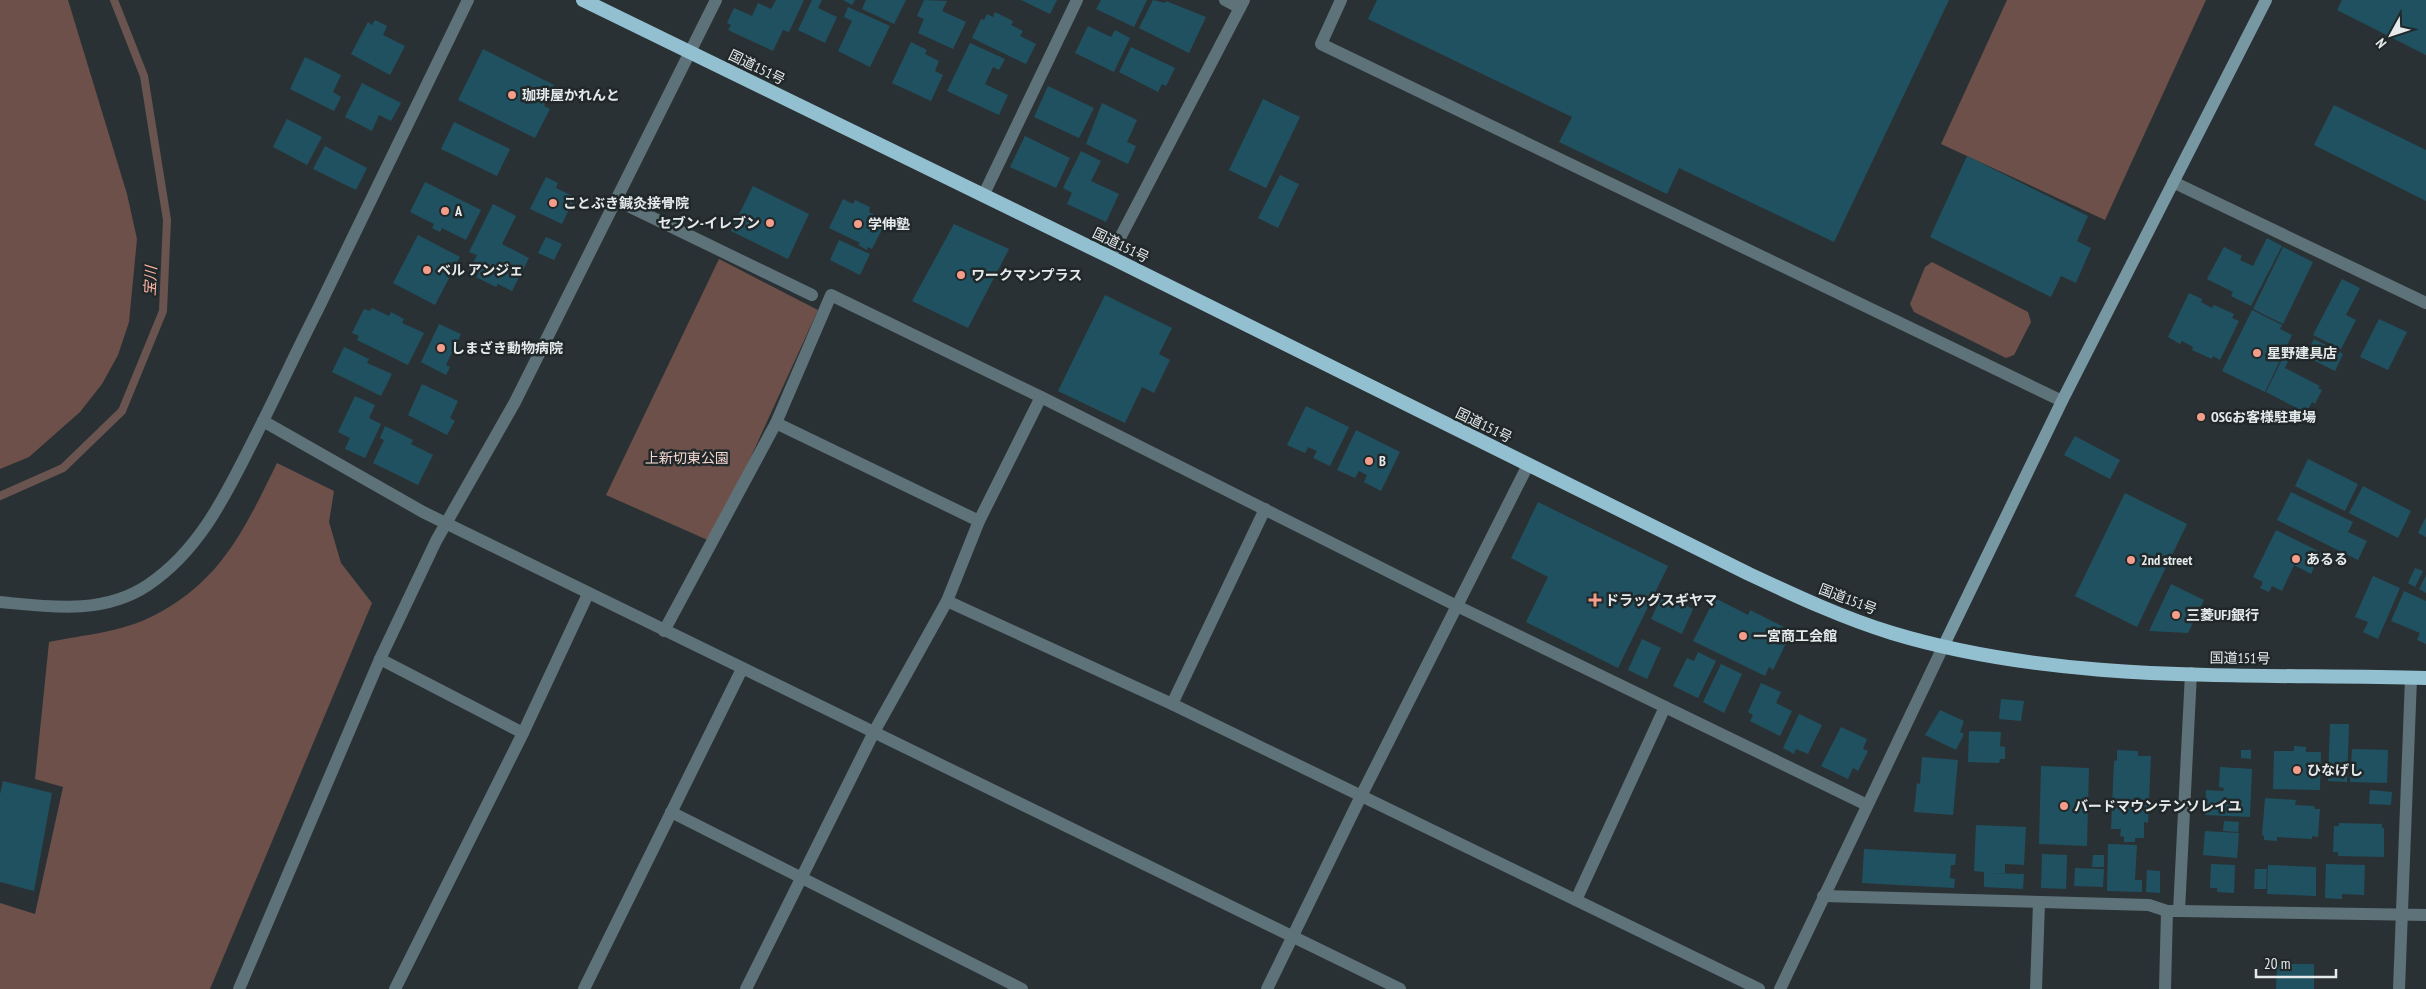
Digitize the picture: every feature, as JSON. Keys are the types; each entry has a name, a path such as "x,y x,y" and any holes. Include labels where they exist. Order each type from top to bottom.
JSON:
{"highway":[{"name":"国道151号","path":"583,0 1110,257 1749,574 1819,606 1893,634 1942,647 2019,661 2129,672 2426,678"}],"main road":[{"path":"1942,647 2062,401 2266,0"}],"street":[{"path":"0,602 72,608 115,602 148,585 183,556 199,538 223,500 263,421 468,0"},
{"path":"240,989 380,659 446,523 515,402 716,0"},
{"path":"983,196 1077,0"},
{"path":"1110,257 1242,4 1225,0"},
{"path":"1341,0 1321,44 2062,401"},
{"path":"2173,182 2426,303"},
{"path":"616,200 812,295"},
{"path":"664,631 776,423 831,296 1041,397 1457,606 1867,805"},
{"path":"746,989 874,732 947,601 980,521 1041,397"},
{"path":"263,421 446,523 588,594 1400,989"},
{"path":"776,423 980,521"},
{"path":"1267,989 1361,796 1528,465"},
{"path":"1172,704 1265,509"},
{"path":"395,989 523,733 588,594"},
{"path":"947,601 1172,704 1759,989"},
{"path":"1780,989 1942,647"},
{"path":"380,659 523,733"},
{"path":"584,989 742,669"},
{"path":"2165,989 2173,911 2190,673"},
{"path":"2399,989 2400,914 2411,678"},
{"path":"1576,900 1666,707"},
{"path":"671,812 802,876 1018,988"},
{"path":"1823,896 2149,905 2173,911 2426,914"},
{"path":"2036,989 2039,903"}],"green space":[{"path":"0,0 68,0 127,194 137,239 129,322 118,355 102,384 80,412 29,457 0,469"},
{"path":"2007,0 2206,0 2105,220 1941,144"},
{"name":"上新切東公園","path":"719,259 818,310 712,542 606,495"},
{"path":"1932,262 2028,312 2031,322 2014,355 2006,358 1914,312 1910,304 1925,267"},
{"path":"277,463 334,491 329,522 341,563 372,603 210,989 0,989 0,903 35,914 63,787 35,779 49,642 128,626 153,616 177,602 197,587 214,570 242,531"}],"building":[{"path":"776,0 804,0 789,32 783,30 773,51 728,30 731,25 727,23 734,8 752,16 758,3 771,9"},
{"path":"812,0 822,0 818,8 837,17 825,43 798,30"},
{"path":"843,0 855,0 852,5"},
{"path":"866,0 906,0 894,24 862,9"},
{"path":"924,0 947,1 942,11 966,22 953,49 918,33 924,19 917,16"},
{"path":"1021,0 1057,0 1050,14"},
{"path":"1101,0 1147,0 1134,27 1096,9"},
{"path":"1153,0 1165,3 1166,1 1206,17 1189,53 1139,28"},
{"path":"1377,0 1949,0 1834,242 1679,168 1667,194 1559,142 1572,117 1368,19"},
{"path":"2342,0 2426,0 2426,55 2337,10"},
{"path":"848,7 890,26 870,67 838,51 852,21 844,17"},
{"path":"995,12 1013,21 1011,25 1023,31 1020,36 1036,44 1026,64 972,38 981,19 984,20 987,14 993,17"},
{"path":"375,20 387,26 383,35 405,46 390,75 351,54 368,22 372,25"},
{"path":"1088,26 1111,37 1115,30 1130,38 1114,72 1075,53"},
{"path":"911,42 927,50 925,54 939,61 935,71 943,75 931,101 892,83"},
{"path":"970,43 1005,59 999,70 993,67 985,84 1008,95 999,115 947,91"},
{"path":"1131,47 1175,68 1166,86 1162,84 1158,92 1119,72"},
{"path":"483,49 554,85 544,106 550,109 535,138 458,100"},
{"path":"305,57 341,75 333,92 341,97 334,111 290,89"},
{"path":"362,83 401,103 391,121 379,115 372,131 345,117"},
{"path":"1048,86 1094,108 1079,138 1034,117"},
{"path":"1263,99 1300,117 1266,188 1229,170"},
{"path":"1102,103 1137,120 1127,142 1136,146 1128,164 1086,144"},
{"path":"2334,105 2426,150 2426,201 2314,145"},
{"path":"287,119 322,137 307,165 273,147"},
{"path":"454,122 510,149 497,176 441,149"},
{"path":"1025,136 1070,158 1056,188 1010,167"},
{"path":"325,146 367,168 356,190 313,169"},
{"path":"1081,151 1101,161 1091,181 1119,194 1106,222 1067,204 1072,193 1063,188"},
{"path":"1967,156 2088,216 2077,241 2091,248 2076,283 2061,276 2051,297 1930,237"},
{"path":"1280,175 1299,184 1278,228 1258,218"},
{"name":"ことぶき鍼灸接骨院","path":"546,177 558,183 556,188 575,197 562,224 530,209"},
{"name":"A","path":"425,182 481,210 466,240 442,228 440,232 432,228 434,224 410,212"},
{"name":"セブン-イレブン","path":"753,186 809,214 788,259 731,231"},
{"name":"学伸塾","path":"843,199 853,204 855,200 870,207 869,212 886,221 872,249 868,247 867,250 858,245 860,243 829,228"},
{"path":"493,204 516,216 502,244 529,258 512,291 498,284 496,287 476,277 479,273 470,269 477,255 469,252"},
{"name":"ワークマンプラス","path":"954,224 1009,249 968,328 912,301"},
{"name":"ベル アンジェ","path":"418,235 460,257 435,305 393,283"},
{"path":"546,237 562,244 554,260 538,253"},
{"path":"2267,238 2282,246 2251,306 2231,296 2233,292 2207,279 2224,247 2242,256 2240,260 2253,266"},
{"path":"839,240 870,254 860,275 830,260"},
{"path":"2283,247 2313,262 2283,324 2253,309"},
{"path":"2342,279 2360,288 2346,315 2356,320 2341,349 2313,335"},
{"path":"2189,293 2202,299 2201,302 2212,308 2214,305 2234,314 2232,318 2239,321 2220,360 2213,356 2212,359 2192,350 2193,347 2182,341 2180,344 2168,337"},
{"path":"1105,295 1172,328 1159,354 1170,360 1154,393 1142,387 1125,423 1058,391"},
{"path":"372,308 389,316 391,312 404,319 402,323 424,333 408,365 357,340 359,336 352,333 364,309 370,311"},
{"name":"星野建具店","path":"2252,310 2282,325 2280,329 2292,335 2265,392 2222,371"},
{"path":"2379,319 2407,332 2388,370 2360,357"},
{"name":"しまざき動物病院","path":"439,324 461,334 446,365 450,367 446,375 421,362"},
{"path":"2314,339 2343,354 2335,371 2305,356"},
{"path":"344,347 369,359 367,363 392,374 381,396 332,372"},
{"path":"2286,351 2292,353 2285,368 2320,386 2318,388 2322,390 2315,404 2312,402 2306,413 2266,392"},
{"path":"422,384 458,401 450,418 455,421 447,435 408,415"},
{"path":"355,396 375,405 369,418 381,424 365,458 345,449 350,438 338,432"},
{"path":"1306,406 1349,427 1330,466 1313,458 1317,451 1308,447 1305,453 1287,445"},
{"path":"385,426 413,440 411,444 433,455 418,485 373,463 384,440 380,438"},
{"name":"B","path":"1356,430 1400,452 1381,491 1364,482 1367,475 1359,471 1355,478 1337,470"},
{"path":"2075,436 2120,460 2110,479 2064,455"},
{"path":"2308,459 2358,484 2345,511 2295,486"},
{"path":"2363,486 2411,511 2398,538 2349,513"},
{"path":"2291,492 2353,522 2348,532 2367,541 2358,560 2277,520"},
{"name":"2nd street","path":"2125,493 2187,524 2137,627 2075,596"},
{"name":"ドラッグスギヤマ","path":"1538,502 1668,566 1618,668 1526,622 1548,577 1511,558"},
{"path":"2426,517 2426,537 2418,533"},
{"name":"あるる","path":"2276,530 2330,557 2326,566 2317,561 2311,574 2294,565 2282,591 2272,586 2269,592 2260,588 2263,582 2253,577"},
{"path":"2415,568 2423,571 2415,587 2408,583"},
{"path":"2426,575 2426,593 2419,589"},
{"path":"2373,576 2400,588 2378,639 2363,632 2368,622 2355,617"},
{"name":"三菱UFJ銀行","path":"2171,584 2204,600 2188,633 2149,631"},
{"path":"2404,591 2426,601 2426,644 2417,640 2420,633 2391,621"},
{"path":"1663,594 1693,609 1682,634 1651,619"},
{"name":"一宮商工会館","path":"1715,598 1748,615 1750,610 1792,631 1773,670 1769,667 1765,676 1693,641"},
{"path":"1642,639 1661,648 1647,679 1628,670"},
{"path":"1698,652 1716,661 1698,698 1673,686 1687,658 1694,661"},
{"path":"1721,664 1742,674 1724,713 1703,702"},
{"path":"1761,683 1781,692 1776,703 1792,711 1780,736 1750,721 1753,715 1748,712"},
{"path":"2001,699 2024,701 2021,721 1999,719"},
{"path":"1940,710 1964,721 1960,732 1964,734 1956,750 1925,735"},
{"path":"1799,714 1822,725 1808,754 1796,749 1794,754 1783,748"},
{"path":"2330,724 2349,724 2347,782 2328,781"},
{"path":"1841,727 1867,739 1863,749 1868,751 1858,771 1853,768 1848,779 1821,766"},
{"path":"1969,731 2001,732 2000,746 2005,747 2005,759 2000,759 1999,763 1968,762"},
{"name":"ひなげし","path":"2294,746 2306,747 2306,752 2321,752 2320,790 2273,789 2274,751 2294,751"},
{"path":"2352,749 2388,750 2387,783 2350,782"},
{"path":"2117,750 2138,751 2138,756 2151,756 2148,823 2144,822 2144,838 2135,838 2135,842 2124,842 2124,837 2120,836 2121,829 2111,829 2114,761 2117,760"},
{"path":"2241,750 2251,750 2251,759 2241,758"},
{"path":"1922,757 1958,760 1953,815 1914,812 1917,783 1920,784"},
{"name":"バードマウンテンソレイユ","path":"2041,766 2089,768 2087,846 2039,844"},
{"path":"2220,767 2252,769 2250,817 2205,815 2206,790 2223,791 2224,788 2219,787"},
{"path":"3,781 52,793 34,891 0,882 0,794"},
{"path":"2370,790 2392,792 2391,805 2369,804"},
{"path":"2265,798 2296,800 2295,805 2314,806 2315,809 2320,809 2318,837 2312,836 2312,839 2277,837 2277,841 2264,840 2262,835"},
{"path":"2224,821 2239,822 2238,832 2223,831"},
{"path":"2339,823 2382,824 2382,828 2384,828 2384,857 2338,856 2338,852 2333,852 2334,826 2339,826"},
{"path":"1976,825 2026,827 2024,865 2005,864 2005,873 1988,873 2024,874 2023,889 1984,887 1984,872 1974,871"},
{"path":"2205,831 2239,833 2237,858 2203,855"},
{"path":"2108,844 2137,845 2135,880 2142,880 2142,892 2107,891"},
{"path":"1864,849 1956,854 1955,865 1951,865 1950,878 1955,879 1954,888 1862,883"},
{"path":"2042,854 2067,855 2066,889 2041,888"},
{"path":"2093,855 2104,855 2104,867 2092,867"},
{"path":"2211,864 2235,865 2234,893 2217,892 2217,888 2210,888"},
{"path":"2326,864 2365,865 2364,895 2342,894 2342,899 2325,898"},
{"path":"2268,865 2316,867 2316,896 2267,894"},
{"path":"2075,868 2104,869 2103,887 2074,886"},
{"path":"2255,869 2267,869 2266,889 2254,889"},
{"path":"2147,870 2160,871 2160,893 2146,892"},
{"path":"2277,964 2314,964 2314,989 2276,989"}],"waterway":[{"name":"宝川","path":"0,496 63,468 122,411 163,311 167,220 144,76 114,0"}],"place":[{"name":"珈琲屋かれんと","path":"512,95"},
{"name":"ことぶき鍼灸接骨院","path":"553,203"},
{"name":"A","path":"445,211"},
{"name":"セブン-イレブン","path":"770,223"},
{"name":"学伸塾","path":"858,224"},
{"name":"ベル アンジェ","path":"427,270"},
{"name":"ワークマンプラス","path":"961,275"},
{"name":"しまざき動物病院","path":"441,348"},
{"name":"星野建具店","path":"2257,353"},
{"name":"OSGお客様駐車場","path":"2201,417"},
{"name":"B","path":"1369,461"},
{"name":"あるる","path":"2296,559"},
{"name":"2nd street","path":"2131,560"},
{"name":"ドラッグスギヤマ","path":"1595,600"},
{"name":"三菱UFJ銀行","path":"2176,615"},
{"name":"一宮商工会館","path":"1743,636"},
{"name":"ひなげし","path":"2297,770"},
{"name":"バードマウンテンソレイユ","path":"2064,806"}]}
